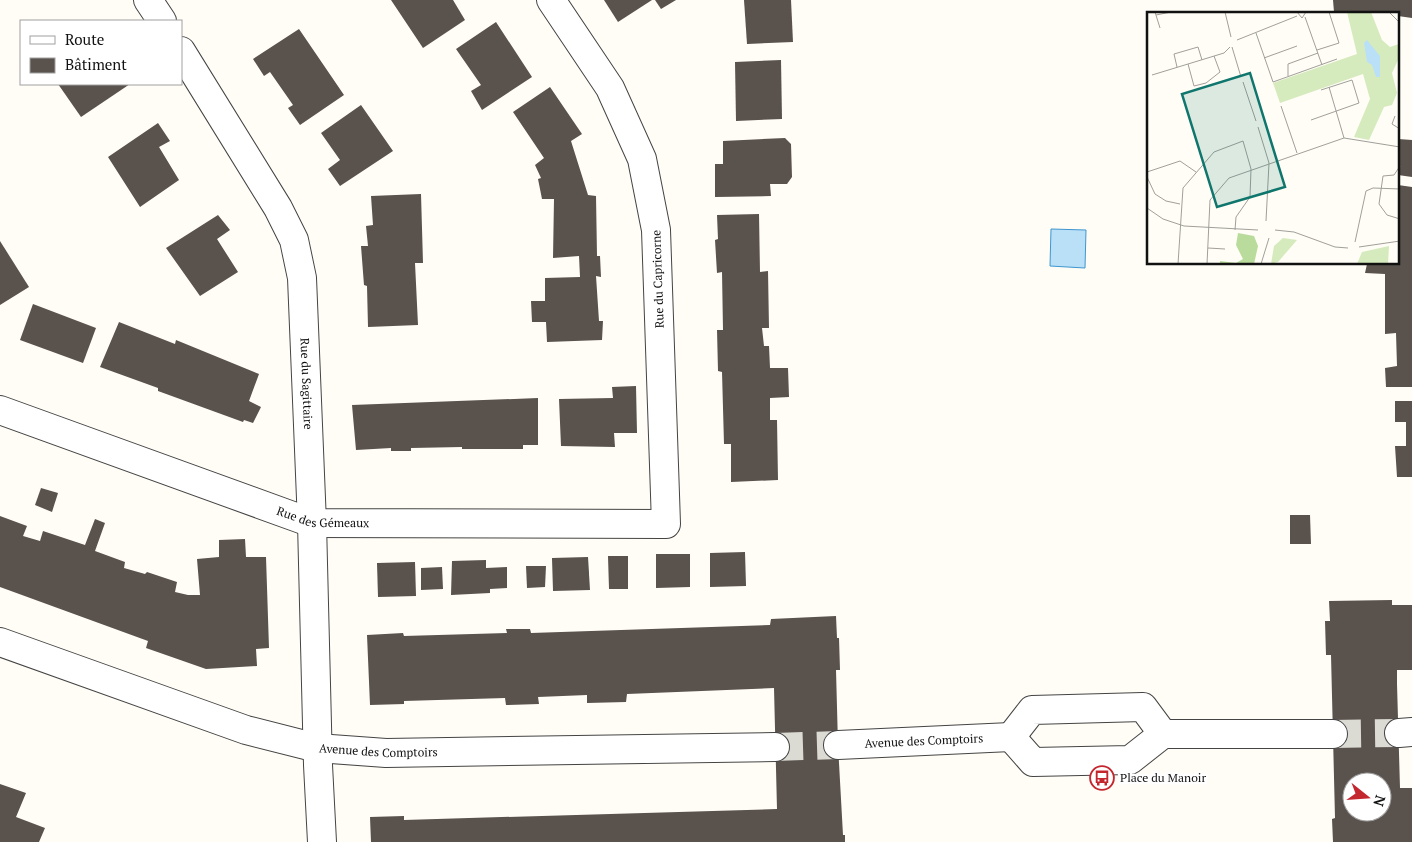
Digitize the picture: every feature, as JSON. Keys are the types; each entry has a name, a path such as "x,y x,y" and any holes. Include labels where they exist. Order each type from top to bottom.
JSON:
{"street":[{"path":"148,0 161,20"},
{"name":"Rue du Capricorne","path":"551,0 610,88 642,159 656,230 666,524"},
{"name":"Rue du Sagittaire","path":"182,53 278,208 294,240 302,278 312,523 317,748 322,842"},
{"name":"Rue des Gémeaux","path":"0,410 312,523 666,524"},
{"name":"Avenue des Comptoirs","path":"0,642 246,730 317,748 386,753 775,747"},
{"path":"1163,734 1143,707 1126,706 1032,710 1011,737 1033,762 1130,760 1163,734 1333,734"},
{"name":"Avenue des Comptoirs","path":"838,745 1011,737"}],"water":[{"path":"1051,229 1086,230 1085,268 1050,266"}],"building":[{"path":"391,0 453,0 465,20 423,48"},
{"path":"604,0 652,0 618,22"},
{"path":"655,0 676,0 661,9"},
{"path":"744,0 791,0 793,42 747,44"},
{"path":"1333,0 1412,0 1412,18 1400,16 1400,12 1334,12"},
{"path":"496,22 532,77 482,110 471,91 481,85 456,49"},
{"path":"299,29 344,95 300,125 288,108 293,105 270,72 264,76 253,59"},
{"path":"781,60 782,119 736,121 735,62"},
{"path":"59,85 129,85 81,117"},
{"path":"550,87 582,134 571,141 588,195 596,196 597,256 600,256 601,277 596,276 599,321 603,321 602,340 547,342 546,322 532,322 531,301 545,301 545,278 580,277 579,256 553,258 554,199 542,199 538,179 541,178 535,165 544,158 513,112"},
{"path":"361,105 393,151 340,186 328,169 340,160 321,133"},
{"path":"158,123 170,141 159,147 179,180 140,207 108,157"},
{"path":"785,138 791,144 792,177 787,184 770,184 771,196 715,197 715,164 723,164 723,141"},
{"path":"1400,139 1412,140 1412,177 1400,175"},
{"path":"1400,185 1412,187 1412,387 1386,387 1385,368 1397,366 1396,333 1385,334 1385,274 1365,273 1367,265 1400,265"},
{"path":"421,194 423,263 415,263 418,325 368,327 367,286 364,285 361,246 368,246 366,226 373,225 371,196"},
{"path":"759,214 760,272 768,271 769,328 762,328 764,346 769,346 770,368 788,368 789,397 770,398 770,420 777,420 778,480 731,482 731,444 724,444 722,372 718,371 717,330 723,330 722,272 717,273 715,240 718,239 717,215"},
{"path":"218,215 230,230 217,239 238,272 200,296 166,248"},
{"path":"0,241 29,287 0,305"},
{"path":"33,304 96,328 83,363 20,340"},
{"path":"119,322 175,344 176,340 259,374 249,401 261,407 253,423 244,420 243,422 158,391 158,388 100,367"},
{"path":"636,386 637,433 614,433 615,447 561,446 559,399 613,398 612,387"},
{"path":"538,398 538,445 523,445 523,449 462,449 462,447 411,448 411,451 391,451 391,448 356,450 352,405"},
{"path":"1395,401 1412,401 1412,477 1397,477 1395,446 1406,446 1406,422 1395,422"},
{"path":"41,488 58,493 52,512 35,505"},
{"path":"1290,515 1310,515 1311,544 1290,544"},
{"path":"0,516 27,526 23,536 40,541 43,531 85,545 95,519 105,523 95,551 125,562 124,568 145,574 147,572 177,582 175,592 188,595 200,595 197,559 219,557 219,540 245,539 246,557 266,557 269,648 256,649 257,666 206,669 146,648 148,641 0,587"},
{"path":"745,552 746,586 710,587 710,553"},
{"path":"656,554 690,554 690,587 656,588"},
{"path":"608,556 628,556 628,589 609,589"},
{"path":"588,557 590,590 553,591 552,558"},
{"path":"486,560 486,568 507,567 507,588 490,589 490,593 451,595 452,561"},
{"path":"415,562 416,596 378,597 377,563"},
{"path":"526,566 546,566 545,587 527,588"},
{"path":"442,567 443,589 421,590 421,568"},
{"path":"1392,600 1392,605 1412,605 1412,670 1397,670 1397,684 1400,788 1412,788 1412,842 1333,842 1332,819 1335,818 1331,655 1326,655 1325,621 1330,621 1329,601"},
{"path":"836,616 840,670 836,670 838,745 845,842 371,842 370,817 404,816 404,820 777,809 774,688 627,694 626,702 587,703 587,695 538,697 539,704 506,705 505,698 404,701 404,704 370,705 367,635 403,633 404,636 507,633 506,629 530,629 531,633 770,625 771,619"},
{"path":"0,784 26,793 16,817 45,828 39,842 0,842"}],"tunnel":[{"path":"1333,734 1399,733"},
{"path":"775,747 838,745"}],"place":[{"name":"Place du Manoir","path":"1102,778"}]}
